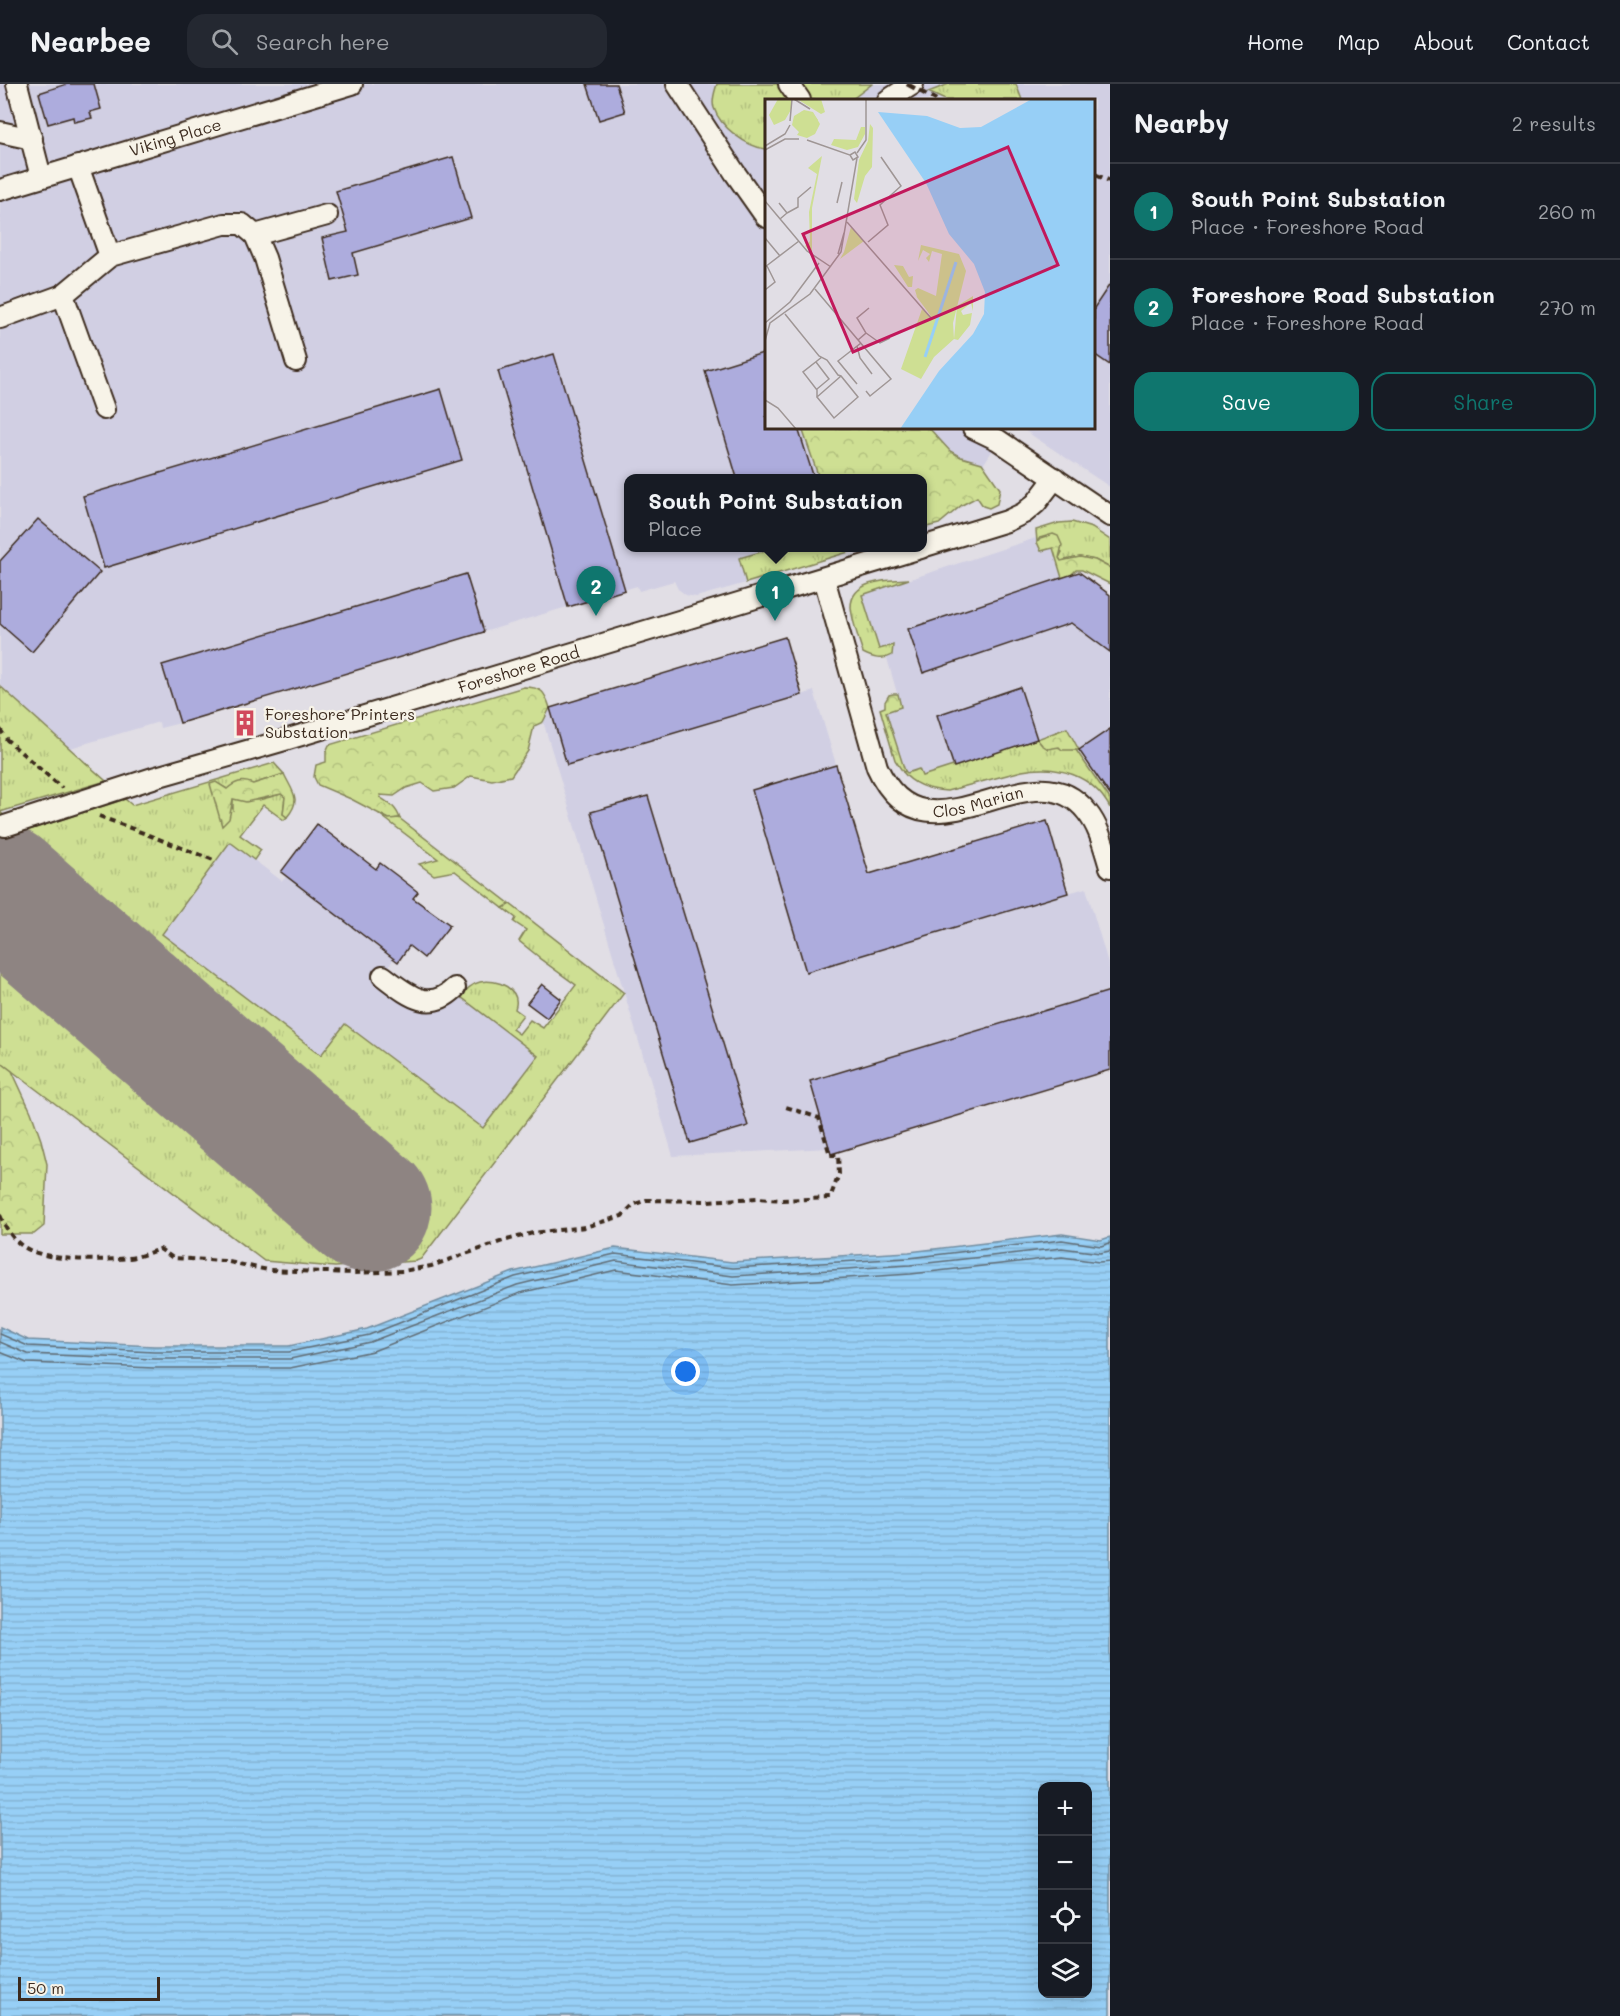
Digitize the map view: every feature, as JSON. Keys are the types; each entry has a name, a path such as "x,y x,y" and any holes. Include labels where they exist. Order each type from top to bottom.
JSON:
{"street":[{"path":"17,84 41,177"},
{"name":"Viking Place","path":"0,190 352,84"},
{"path":"677,84 759,192 765,213"},
{"path":"789,84 799,99"},
{"path":"890,99 914,84"},
{"path":"0,132 32,139"},
{"path":"78,166 110,256"},
{"path":"255,235 327,215"},
{"path":"0,318 63,295 110,256 224,224 242,224 255,235 265,258 296,361"},
{"path":"63,295 104,409"},
{"path":"976,429 992,434 1110,516"},
{"name":"Foreshore Road","path":"927,545 1007,521 1024,513 1036,503 1055,478"},
{"name":"Foreshore Road","path":"5,826 116,790 906,552"},
{"name":"Clos Marian","path":"824,578 877,767 890,791 909,805 933,812 946,812 1019,792 1054,791 1067,796 1086,810 1099,831 1110,867"},
{"path":"383,976 414,998 424,1000 436,1000 455,988"}],"path":[{"path":"0,1215 11,1236 22,1247 33,1252 71,1260 132,1258 160,1249 172,1258 224,1261 268,1270 345,1273 403,1271 431,1266 533,1233 585,1227 622,1216 633,1205 646,1200 830,1198 839,1174 838,1155 830,1155 819,1118 783,1106"}],"shaded area":[{"path":"0,84 1110,84 1110,487 1023,429 1095,429 1095,99 765,99 765,429 817,429 831,474 624,474 624,552 761,552 740,558 746,583 696,597 686,595 678,589 674,581 639,591 637,586 180,723 160,728 159,722 70,748 0,686"},
{"path":"899,429 1006,429 972,482"},
{"path":"1036,538 1041,551 1052,548 1062,578 1110,595 1110,795 1067,729 922,777 907,774 886,712 901,707 887,658 892,655 892,646 880,649 862,595"},
{"path":"785,637 802,695 814,691 869,874 1047,821 1068,893 1086,888 1110,970 1110,1070 829,1148 673,1156 540,711"},
{"path":"230,842 282,881 287,876 394,958 389,966 418,988 433,990 447,981 463,993 461,997 538,1055 483,1128 346,1024 321,1055 162,934"}],"green space":[{"path":"717,84 782,84 791,99 765,99 765,149 743,140 728,129 717,115 713,105"},
{"path":"795,84 872,84 852,99 805,99"},
{"path":"949,84 1016,84 1022,99 943,99 928,92"},
{"path":"802,429 930,429 950,451 982,463 1000,489 997,504 989,508 983,506 977,497 962,505 939,524 927,527 927,474 818,474"},
{"path":"1072,522 1092,528 1110,540 1110,568 1095,560 1080,557 1061,561 1059,558 1062,552 1040,538 1037,542 1036,530 1059,523"},
{"path":"1053,534 1058,536 1062,545 1059,558 1061,561 1080,557 1095,560 1110,568 1110,584 1082,570 1076,570 1071,575 1062,578 1053,548 1041,551 1037,542 1040,538"},
{"path":"761,552 849,552 746,583 739,558"},
{"path":"909,579 862,595 879,649 893,645 892,655 885,658 863,653 851,607 857,591 873,583"},
{"path":"0,686 106,781 0,812"},
{"path":"524,687 539,689 550,708 543,722 534,726 528,751 511,776 492,780 471,776 454,788 434,791 422,783 406,788 394,796 380,795 395,809 400,819 389,819 318,785 314,777 316,765 326,762 329,745"},
{"path":"898,694 901,707 886,712 905,771 903,772 895,760 880,709 885,707 889,695"},
{"path":"1067,728 1079,750 1062,750 1059,747 1048,749 1037,739"},
{"path":"1037,739 1042,745 1076,750 1110,799 1110,808 1094,787 1073,774 1061,771 1035,769 1022,771 947,791 923,786 907,777 903,772 919,769 922,776"},
{"path":"274,763 284,774 227,789 216,783 233,809 233,799 259,800 281,794 285,797 283,814 287,817 284,820 263,805 240,835 261,850 254,860 230,842 162,934 321,1055 345,1024 483,1128 538,1056 461,997 474,984 480,982 494,982 506,986 515,996 515,1009 523,1015 512,1029 519,1034 530,1020 543,1028 576,985 519,941 526,930 514,922 516,918 503,908 510,904 624,993 421,1259 416,1261 335,1267 264,1261 0,1062 0,812 23,832 125,799 132,805"},
{"path":"284,774 295,800 292,811 287,817 283,814 285,797 281,794 246,802 233,799 229,819 222,826 210,784 216,782 227,789 239,782 253,784"},
{"path":"379,814 389,819 399,818 510,904 503,908 455,871 434,875 419,864 438,859"},
{"path":"0,1062 12,1071 31,1112 47,1164 44,1226 34,1234 0,1234"}],"water":[{"path":"1062,1234 1101,1240 1110,1237 1110,2016 0,2016 0,1327 28,1340 154,1346 289,1346 367,1329 513,1272 615,1248 732,1262 909,1252"}],"building":[{"path":"67,84 94,84 101,109 90,112 92,118 74,122 73,117 48,124 39,93"},
{"path":"587,84 616,84 625,112 599,120"},
{"path":"453,157 471,218 353,253 358,275 332,281 322,238 348,232 336,191"},
{"path":"1110,284 1110,365 1095,355 1095,306"},
{"path":"765,352 765,429 798,429 813,474 736,474 705,371"},
{"path":"554,354 625,590 568,607 498,371"},
{"path":"441,389 462,460 104,568 83,496"},
{"path":"38,519 100,572 32,652 0,624 0,561"},
{"path":"1079,572 1110,595 1110,652 1071,623 923,673 908,629"},
{"path":"466,574 484,632 180,723 162,665"},
{"path":"785,637 802,695 567,765 550,708"},
{"path":"1020,687 1037,739 954,767 937,715"},
{"path":"1110,729 1110,795 1079,750"},
{"path":"836,765 869,874 1047,821 1068,893 806,972 752,790"},
{"path":"648,796 748,1126 690,1143 591,812"},
{"path":"317,824 376,869 380,863 396,875 418,892 413,898 450,925 424,958 409,946 398,962 281,872"},
{"path":"542,984 561,999 547,1018 527,1003"},
{"path":"1110,991 1110,1070 831,1154 810,1081"}],"runway":[{"path":"0,889 367,1208"}],"railway":[{"path":"907,84 934,99"},
{"path":"1095,174 1110,181"}],"place":[{"name":"Foreshore Road Substation","path":"596,616"},
{"name":"South Point Substation","path":"775,621"},
{"name":"Foreshore Printers Substation","path":"245,723"}]}
